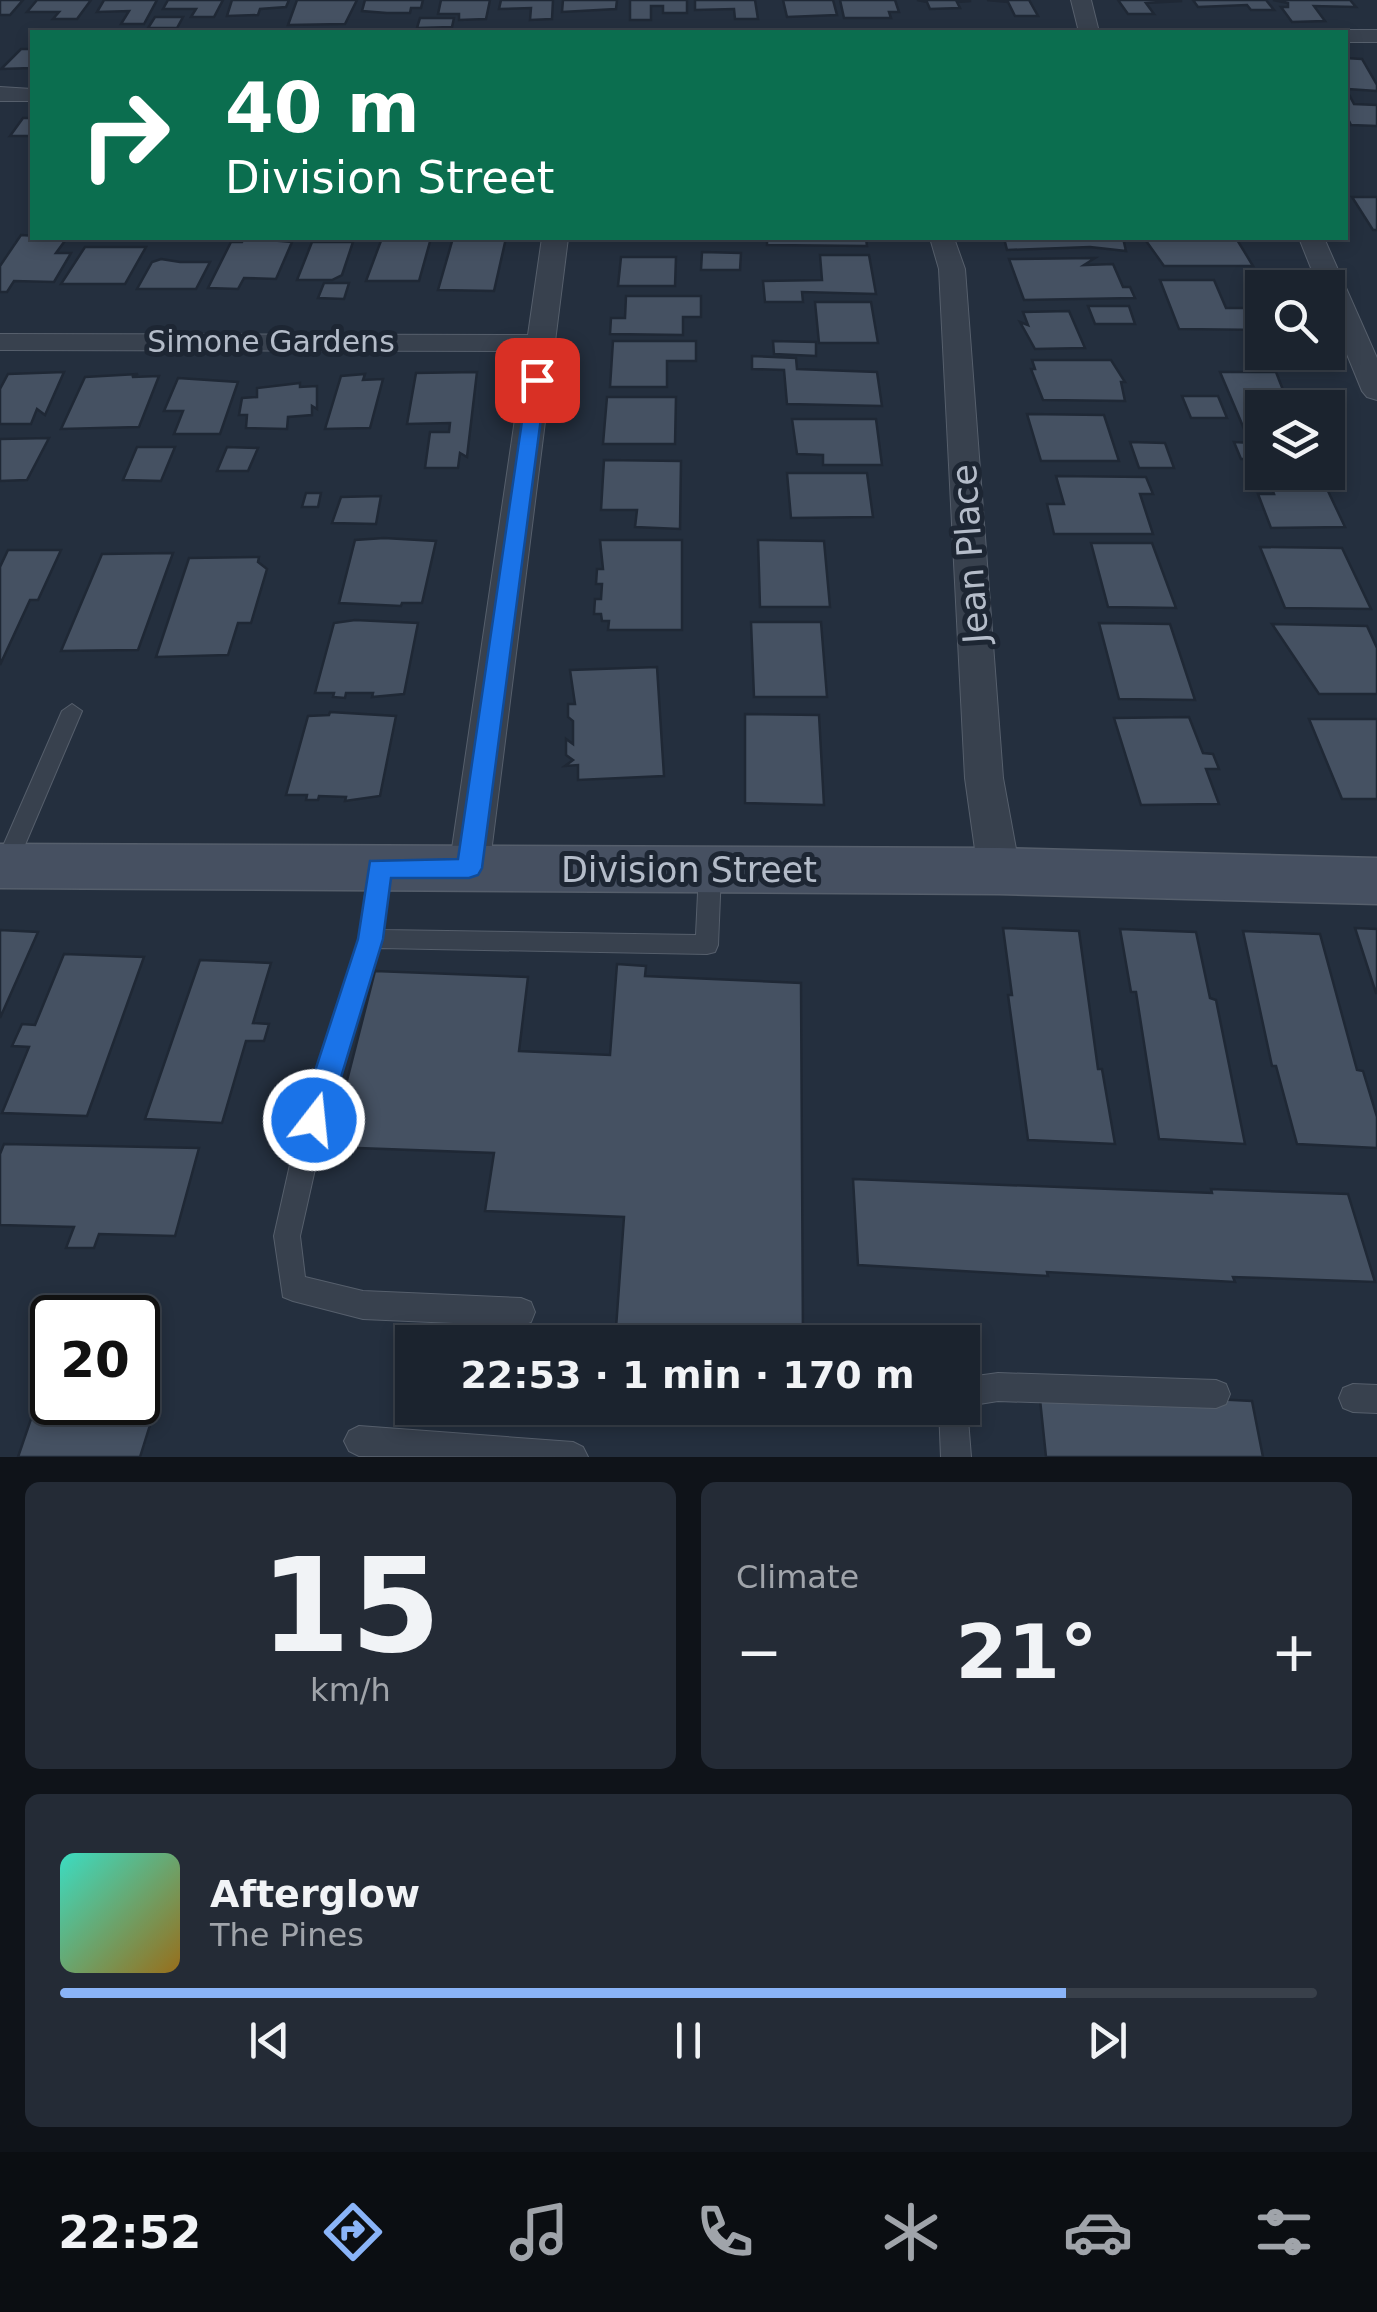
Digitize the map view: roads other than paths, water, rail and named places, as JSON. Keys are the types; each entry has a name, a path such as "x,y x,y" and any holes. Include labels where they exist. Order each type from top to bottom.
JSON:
{"street":[{"path":"1080,0 1088,30"},
{"path":"1348,36 1377,36"},
{"path":"0,94 30,95"},
{"path":"469,868 555,240"},
{"name":"Jean Place","path":"943,240 952,269 984,778 999,870"},
{"path":"1312,240 1377,391"},
{"name":"Simone Gardens","path":"0,342 542,343"},
{"name":"Division Street","path":"2,866 710,872 999,870 1377,881"}],"lane":[{"path":"2,866 72,711"},
{"path":"379,868 370,939 314,1120 288,1236 293,1287 363,1305 521,1312"},
{"path":"370,939 707,945 710,872"},
{"path":"980,1390 1216,1394"},
{"path":"954,1425 956,1457"},
{"path":"358,1441 574,1457"}]}
